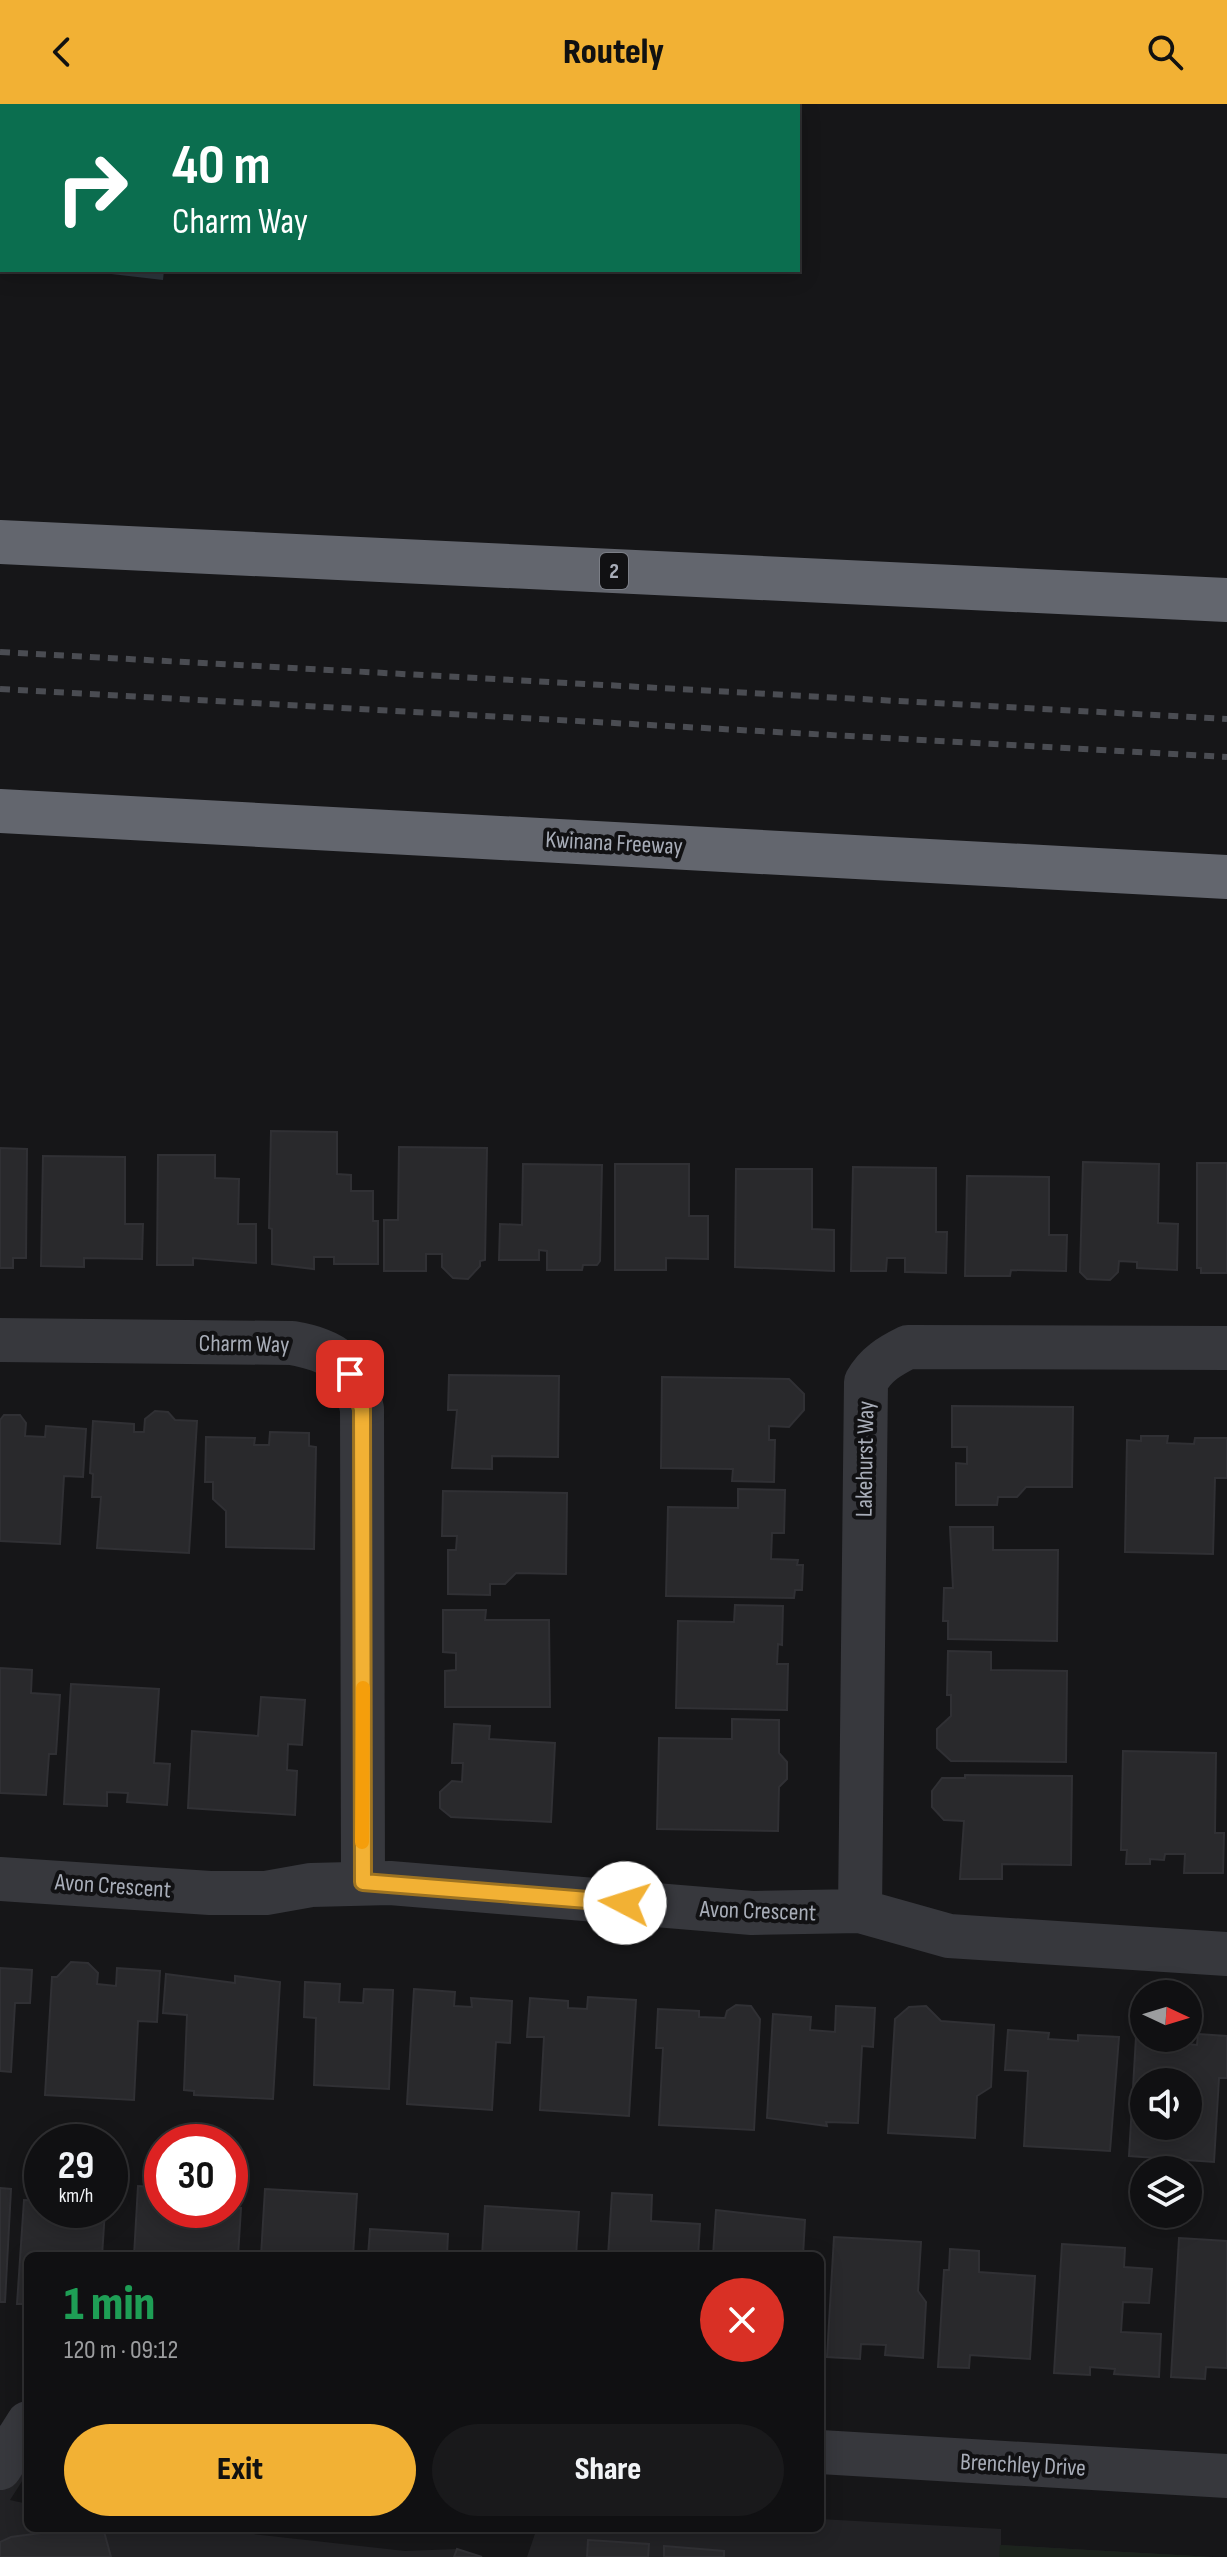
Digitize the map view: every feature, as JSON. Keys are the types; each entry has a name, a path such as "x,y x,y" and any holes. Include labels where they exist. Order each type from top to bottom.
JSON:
{"highway":[{"name":"2","path":"0,542 1227,600"},
{"name":"Kwinana Freeway","path":"0,811 1227,877"}],"street":[{"name":"Charm Way","path":"0,1340 292,1343 326,1351 346,1367 358,1389 362,1409 363,1882"},
{"name":"Lakehurst Way","path":"860,1911 866,1382 872,1371 908,1347 1227,1348"},
{"name":"Avon Crescent","path":"0,1879 210,1893 266,1893 363,1882 752,1913 860,1911 949,1936 1227,1954"},
{"path":"0,2407 24,2408"},
{"path":"0,2468 24,2429"},
{"name":"Brenchley Drive","path":"824,2452 1227,2476"}],"shaded area":[{"path":"94,272 164,272 163,280"},
{"path":"0,2425 24,2431 24,2478 10,2500 24,2503 24,2532 235,2532 405,2551 457,2549 482,2557 0,2557"},
{"path":"824,2519 1001,2529 1001,2545 1213,2557 527,2557 536,2532 824,2532"},
{"path":"1000,2545 1213,2557 999,2557"}],"building":[{"path":"271,1131 337,1132 337,1174 351,1175 351,1191 373,1191 373,1221 378,1221 378,1264 334,1264 334,1257 314,1257 314,1269 272,1264 272,1229 269,1228"},
{"path":"399,1147 487,1148 485,1260 480,1261 480,1266 468,1279 453,1278 442,1267 442,1254 426,1254 426,1271 384,1271 384,1220 398,1220"},
{"path":"0,1148 27,1149 26,1258 13,1258 13,1268 0,1268"},
{"path":"158,1155 215,1155 215,1178 239,1179 238,1224 256,1224 256,1263 193,1258 193,1265 157,1265"},
{"path":"43,1156 125,1157 125,1224 143,1224 142,1259 84,1258 84,1267 41,1266"},
{"path":"1083,1162 1159,1164 1158,1223 1178,1224 1177,1270 1137,1268 1137,1262 1119,1261 1118,1272 1110,1280 1087,1279 1080,1272"},
{"path":"1197,1163 1227,1163 1227,1273 1201,1273 1201,1268 1197,1268"},
{"path":"523,1164 602,1165 600,1261 597,1265 583,1265 582,1270 547,1270 547,1251 539,1250 539,1260 499,1260 500,1224 522,1225"},
{"path":"615,1164 689,1164 689,1216 708,1216 708,1259 666,1258 666,1270 615,1270"},
{"path":"853,1167 936,1168 936,1232 947,1232 946,1273 905,1272 905,1258 887,1258 886,1271 851,1271"},
{"path":"736,1169 812,1169 812,1229 834,1230 834,1271 735,1267"},
{"path":"967,1176 1049,1177 1049,1235 1067,1235 1066,1271 1011,1270 1010,1276 965,1276"},
{"path":"449,1375 559,1376 558,1457 492,1456 492,1469 452,1468 457,1410 448,1410"},
{"path":"662,1377 789,1379 804,1394 804,1410 789,1427 769,1426 769,1440 775,1440 774,1482 732,1481 733,1469 661,1468"},
{"path":"952,1406 1073,1407 1072,1487 1026,1487 1017,1497 998,1497 997,1505 956,1505 956,1463 967,1464 967,1447 952,1447"},
{"path":"155,1411 168,1412 175,1420 197,1421 189,1553 97,1548 101,1497 92,1497 93,1421 134,1424 134,1432 144,1432 145,1419"},
{"path":"4,1415 20,1415 26,1423 25,1436 45,1437 46,1426 86,1429 83,1477 64,1476 60,1544 0,1541 0,1420"},
{"path":"270,1432 309,1433 309,1446 316,1447 314,1549 226,1547 226,1511 213,1499 213,1482 205,1482 206,1437 255,1438 254,1445 269,1445"},
{"path":"1141,1436 1168,1436 1167,1443 1194,1444 1195,1438 1227,1438 1227,1478 1215,1478 1213,1554 1125,1552 1127,1440 1141,1441"},
{"path":"738,1489 785,1490 784,1533 772,1533 771,1559 798,1560 797,1565 803,1565 802,1590 795,1590 794,1598 666,1596 668,1507 738,1508"},
{"path":"443,1491 567,1493 566,1574 516,1573 505,1584 490,1584 490,1595 448,1594 448,1550 456,1550 457,1536 442,1536"},
{"path":"950,1527 993,1527 993,1550 1058,1550 1057,1641 948,1639 948,1621 943,1621 944,1588 953,1588"},
{"path":"735,1605 783,1606 782,1645 778,1644 777,1664 788,1664 787,1710 676,1708 678,1621 734,1622"},
{"path":"443,1610 486,1610 485,1620 549,1620 550,1707 445,1707 445,1671 456,1670 456,1653 443,1652"},
{"path":"948,1651 991,1652 991,1670 1067,1671 1066,1762 951,1761 937,1748 937,1729 951,1716 951,1695 947,1695"},
{"path":"0,1668 32,1670 31,1693 60,1695 56,1754 49,1754 46,1795 0,1793"},
{"path":"71,1684 159,1689 154,1763 170,1764 167,1805 127,1802 128,1793 107,1792 107,1806 64,1804"},
{"path":"261,1697 305,1700 302,1745 288,1744 287,1770 297,1771 295,1815 188,1808 192,1731 258,1736"},
{"path":"732,1719 779,1720 779,1753 787,1762 787,1779 779,1787 778,1831 657,1829 659,1738 732,1739"},
{"path":"454,1724 490,1726 489,1739 555,1743 551,1822 451,1817 440,1808 440,1792 452,1781 462,1782 463,1763 452,1763"},
{"path":"1123,1751 1216,1753 1215,1833 1224,1833 1223,1873 1184,1873 1185,1854 1165,1854 1164,1860 1150,1859 1150,1864 1126,1864 1127,1850 1121,1850"},
{"path":"965,1775 1072,1776 1071,1865 1002,1864 1002,1879 960,1879 964,1821 944,1820 932,1807 932,1791 942,1778 965,1778"},
{"path":"71,1962 88,1963 98,1973 97,1984 116,1986 117,1968 160,1971 157,2022 138,2021 134,2100 45,2095 52,1977 57,1977"},
{"path":"0,1968 32,1970 30,2003 15,2003 11,2072 0,2071"},
{"path":"166,1974 235,1983 235,1976 280,1982 273,2099 194,2095 194,2091 184,2090 187,2015 163,2013"},
{"path":"305,1982 340,1984 339,2002 363,2003 364,1989 393,1990 389,2089 314,2085 316,2018 304,2017"},
{"path":"414,1989 455,1992 454,2006 472,2007 471,1998 512,2001 510,2043 496,2042 492,2110 407,2104"},
{"path":"588,1997 636,2000 629,2116 540,2110 544,2037 527,2037 530,1998 568,2001 568,2008 587,2009"},
{"path":"736,2005 751,2006 760,2019 754,2130 659,2125 663,2048 656,2048 658,2009 699,2011 699,2017 725,2018 727,2011"},
{"path":"836,2006 875,2008 873,2047 862,2046 858,2123 826,2122 827,2126 767,2118 773,2014 811,2017 810,2030 835,2032"},
{"path":"926,2006 941,2021 994,2025 991,2087 977,2096 975,2138 888,2133 895,2019 909,2007"},
{"path":"1008,2030 1049,2033 1048,2039 1078,2041 1078,2035 1119,2037 1110,2151 1024,2146 1028,2071 1005,2070"},
{"path":"1202,2034 1227,2036 1227,2078 1219,2078 1214,2162 1202,2161 1202,2156 1129,2156 1130,2139 1202,2140 1202,2068 1134,2068 1135,2052 1202,2052"},
{"path":"138,2186 144,2186 144,2228 240,2228 238,2252 134,2252"},
{"path":"0,2188 11,2189 5,2302 0,2302"},
{"path":"265,2189 357,2194 353,2252 261,2252"},
{"path":"612,2193 652,2195 651,2221 700,2224 698,2252 608,2252"},
{"path":"24,2200 24,2228 104,2228 102,2252 24,2252 24,2304 17,2304"},
{"path":"485,2206 579,2212 576,2252 482,2252"},
{"path":"716,2210 805,2220 803,2252 713,2252"},
{"path":"370,2229 448,2234 447,2252 368,2252"},
{"path":"834,2237 921,2242 918,2291 926,2302 923,2358 885,2355 886,2345 861,2344 860,2359 827,2357"},
{"path":"1179,2238 1227,2241 1227,2368 1206,2367 1205,2379 1171,2377"},
{"path":"1062,2244 1125,2248 1124,2267 1152,2269 1149,2303 1123,2302 1121,2332 1161,2334 1159,2377 1114,2374 1115,2369 1090,2367 1090,2375 1054,2373"},
{"path":"950,2249 979,2251 979,2272 1035,2276 1030,2359 970,2355 969,2368 938,2367 944,2270 949,2270"},
{"path":"49,2532 104,2532 111,2557 0,2557 0,2542 11,2537"},
{"path":"588,2540 649,2544 648,2557 587,2557"},
{"path":"664,2546 724,2551 724,2557 664,2557"},
{"path":"457,2549 482,2557 454,2557"}],"railway":[{"path":"0,652 1227,719"},
{"path":"0,689 1227,757"}],"slow traffic":[{"path":"362,1842 363,1688"}],"route":[{"path":"350,1374 358,1389 362,1409 363,1882 625,1903"}]}
